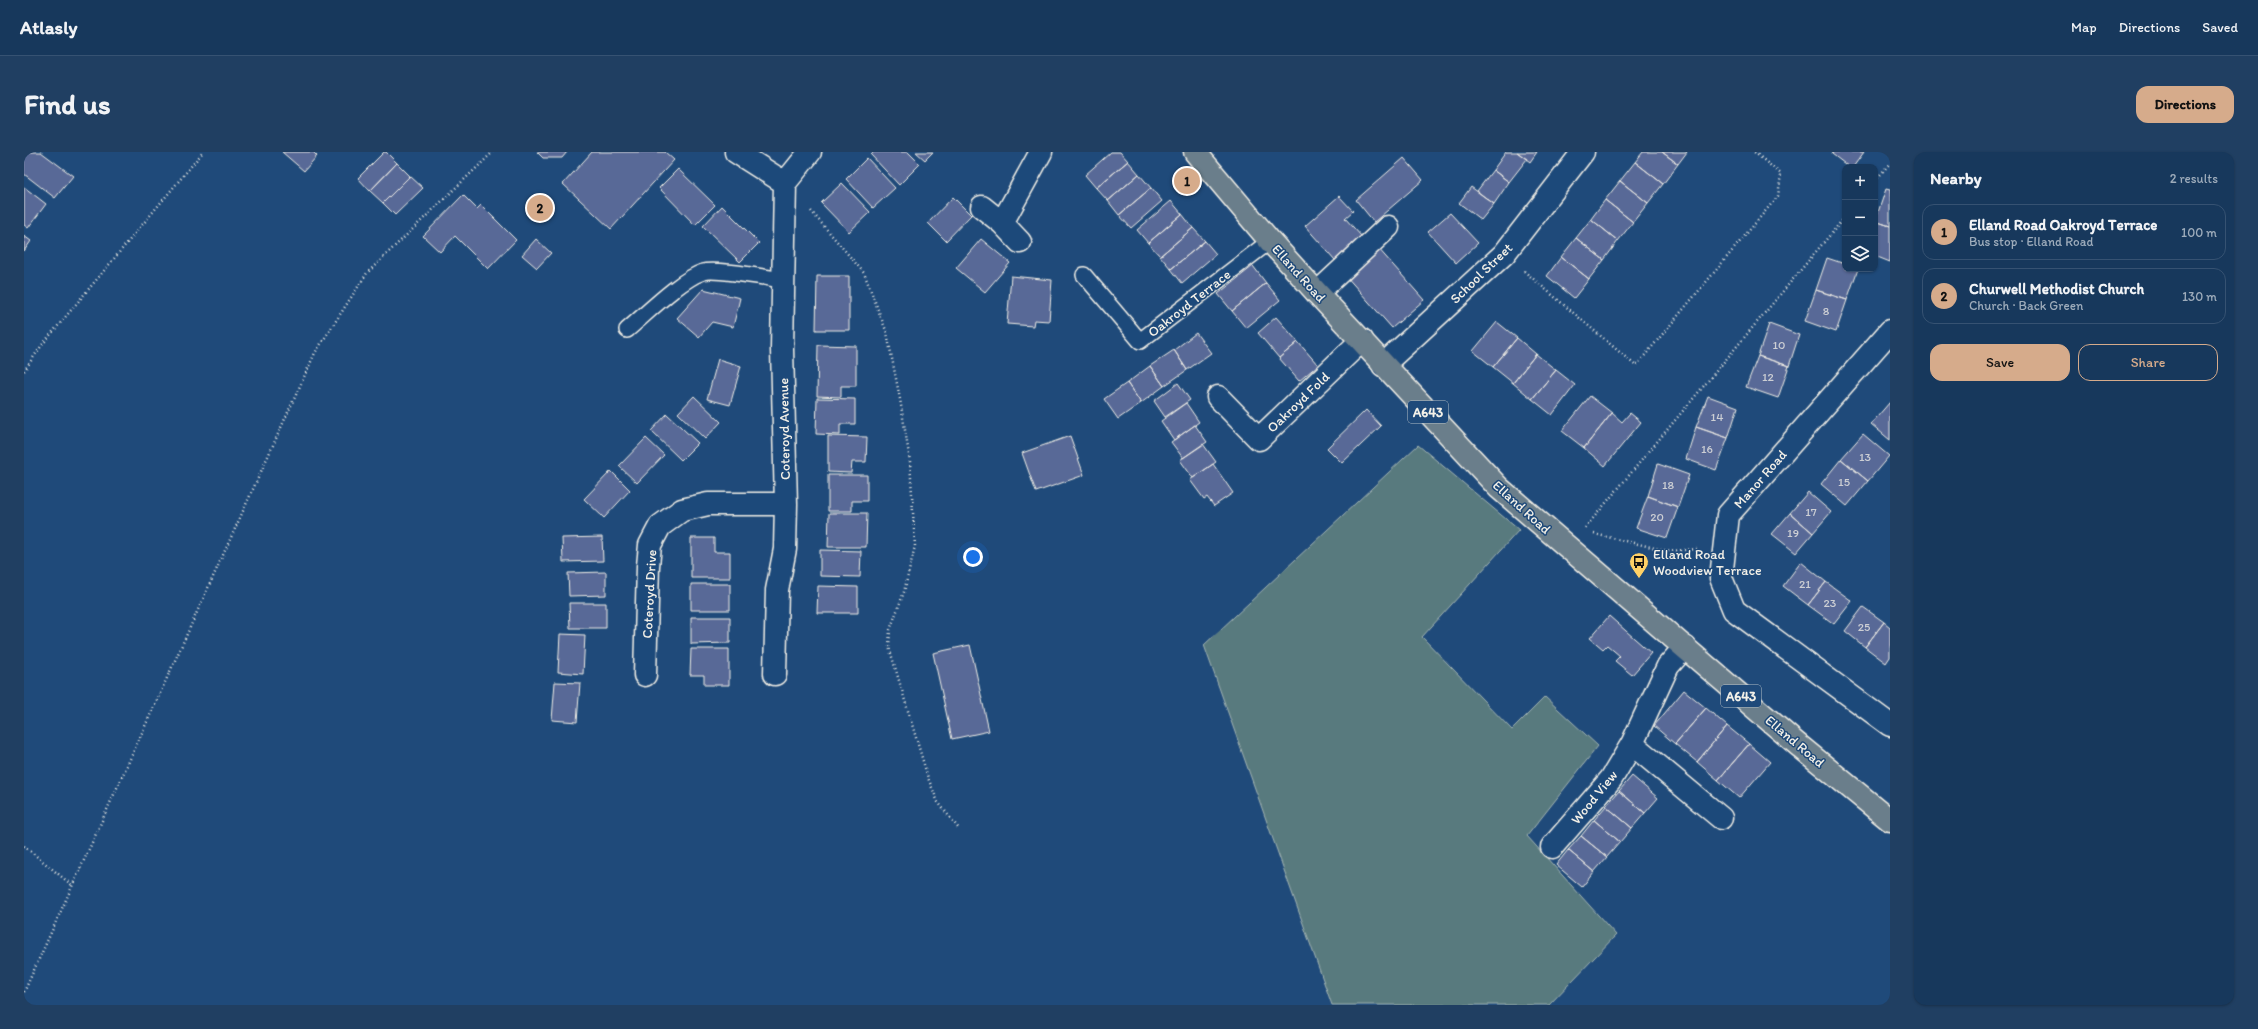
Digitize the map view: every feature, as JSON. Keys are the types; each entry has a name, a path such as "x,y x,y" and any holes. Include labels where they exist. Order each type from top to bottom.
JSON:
{"main road":[{"name":"Elland Road","path":"1195,152 1270,241 1317,293 1499,488 1890,820"}],"street":[{"path":"736,152 785,183 810,152"},
{"path":"1002,223 1041,152"},
{"name":"School Street","path":"1383,365 1504,254 1583,152"},
{"name":"Coteroyd Avenue","path":"776,674 777,590 785,549 786,504 782,349 785,183"},
{"path":"982,207 1002,223 1020,242"},
{"path":"1317,293 1388,227"},
{"name":"Manor Road","path":"1890,332 1728,515 1721,578 1734,610 1890,724"},
{"name":"Oakroyd Fold","path":"1218,397 1259,439 1362,340"},
{"name":"Coteroyd Drive","path":"645,675 650,545 660,526 682,510 708,504 786,504"},
{"name":"Wood View","path":"1552,847 1611,779 1632,744 1668,666 1685,647"},
{"path":"1632,744 1721,818"}],"lane":[{"name":"Oakroyd Terrace","path":"1084,275 1140,341 1270,241"},
{"path":"627,330 690,279 704,272 717,271 783,280"}],"path":[{"path":"24,371 42,345 203,152"},
{"path":"24,992 315,353 367,273 494,152"},
{"path":"1504,254 1636,366 1778,196 1781,174 1754,152"},
{"path":"1878,177 1890,163"},
{"path":"785,183 830,230 864,273 887,333 910,461 915,546 904,592 890,630 889,647 928,778 938,802 959,829"},
{"path":"1570,549 1591,519 1842,221"},
{"path":"1570,549 1593,534 1669,551 1724,548"},
{"path":"24,846 73,886"}],"green space":[{"path":"1418,445 1519,530 1422,637 1512,730 1545,697 1598,746 1527,836 1616,935 1549,1005 1332,1005 1204,645"}],"building":[{"path":"27,152 41,152 73,176 55,198 24,174 24,156"},
{"path":"282,152 313,152 317,156 304,171"},
{"path":"384,152 386,152 397,163 370,191 358,178"},
{"path":"537,152 567,152 562,158 543,158"},
{"path":"592,152 665,152 674,160 611,229 563,184"},
{"path":"874,152 908,152 920,164 899,185 871,155"},
{"path":"916,152 933,152 925,160"},
{"path":"1111,152 1120,152 1128,161 1096,188 1085,175"},
{"path":"1506,152 1517,152 1527,159 1509,182 1493,170"},
{"path":"1517,152 1537,152 1530,162"},
{"path":"1643,152 1662,152 1678,164 1663,184 1635,162"},
{"path":"1662,152 1687,152 1678,164"},
{"path":"1833,152 1864,152 1855,164 1845,164 1832,154"},
{"path":"867,158 895,188 873,208 846,179"},
{"path":"1404,158 1423,180 1374,222 1356,200"},
{"path":"1128,161 1139,174 1108,201 1096,188"},
{"path":"1635,162 1663,184 1648,203 1620,181"},
{"path":"397,163 410,176 383,203 370,191"},
{"path":"678,169 715,205 695,225 659,188"},
{"path":"1493,170 1509,182 1494,204 1477,191"},
{"path":"1139,174 1151,188 1119,215 1108,201"},
{"path":"410,176 423,188 395,215 383,203"},
{"path":"1620,181 1648,203 1633,222 1605,200"},
{"path":"842,183 870,212 849,232 821,203"},
{"path":"24,187 46,204 28,228 24,225"},
{"path":"1471,187 1494,204 1481,220 1459,203"},
{"path":"1151,188 1162,201 1131,228 1119,215"},
{"path":"1886,189 1890,190 1890,226 1878,222 1878,212"},
{"path":"463,195 477,209 481,205 516,240 488,269 455,236 440,252 423,236"},
{"path":"1339,196 1353,211 1345,218 1362,237 1335,260 1305,226"},
{"path":"953,197 971,215 946,241 928,223"},
{"path":"1605,200 1633,222 1618,241 1591,219"},
{"path":"1171,201 1182,214 1148,243 1137,230"},
{"path":"722,206 759,243 740,262 703,226"},
{"path":"1450,213 1478,243 1456,263 1428,232"},
{"path":"1182,214 1193,228 1160,256 1148,243"},
{"path":"1591,219 1618,241 1604,260 1576,238"},
{"path":"1878,222 1890,226 1890,262 1878,257"},
{"path":"1193,228 1205,241 1171,269 1160,256"},
{"path":"24,236 31,241 24,251"},
{"path":"1576,238 1604,260 1589,279 1561,257"},
{"path":"536,239 551,253 537,268 522,255"},
{"path":"981,239 1010,263 985,292 956,268"},
{"path":"1205,241 1216,254 1182,283 1171,269"},
{"path":"1377,247 1424,300 1392,328 1345,275"},
{"path":"1561,257 1589,279 1574,298 1547,276"},
{"path":"1827,258 1842,263 1842,272 1857,272 1847,300 1816,290"},
{"path":"1253,266 1266,283 1232,311 1218,294"},
{"path":"817,276 849,276 849,330 816,330"},
{"path":"1011,276 1052,280 1049,321 1034,320 1033,326 1007,324"},
{"path":"1266,283 1280,300 1246,328 1232,311"},
{"path":"703,289 740,298 733,327 712,322 699,337 677,318"},
{"path":"1816,290 1847,300 1836,332 1805,321"},
{"path":"1276,317 1298,342 1279,358 1258,333"},
{"path":"1497,322 1517,338 1493,367 1473,351"},
{"path":"1769,324 1799,335 1789,366 1758,356"},
{"path":"1196,333 1211,353 1187,370 1174,350"},
{"path":"1517,338 1536,354 1513,383 1493,367"},
{"path":"1298,342 1318,365 1299,381 1279,358"},
{"path":"818,345 856,346 856,386 841,386 841,397 817,396"},
{"path":"1174,350 1187,370 1164,386 1150,366"},
{"path":"1536,354 1556,370 1532,399 1513,383"},
{"path":"1758,356 1789,366 1778,398 1746,387"},
{"path":"718,359 741,366 730,405 707,399"},
{"path":"1150,366 1164,386 1141,403 1127,383"},
{"path":"1556,370 1575,385 1552,415 1532,399"},
{"path":"1127,383 1141,403 1118,419 1104,399"},
{"path":"1178,383 1190,400 1165,417 1154,401"},
{"path":"694,396 721,422 705,439 678,413"},
{"path":"1590,396 1612,413 1584,448 1562,431"},
{"path":"1708,396 1738,407 1728,438 1696,427"},
{"path":"817,398 855,399 855,424 840,424 840,435 816,434"},
{"path":"1890,402 1890,440 1871,424"},
{"path":"1186,403 1199,422 1174,440 1161,421"},
{"path":"1366,410 1381,426 1342,463 1327,448"},
{"path":"1612,413 1622,422 1630,413 1641,422 1605,466 1584,448"},
{"path":"667,414 698,443 681,460 651,431"},
{"path":"1195,425 1207,442 1183,458 1171,442"},
{"path":"1696,427 1728,438 1716,470 1686,459"},
{"path":"1863,434 1889,456 1868,481 1841,459"},
{"path":"828,436 867,437 866,462 852,462 851,473 828,472"},
{"path":"1070,436 1084,475 1036,492 1022,453"},
{"path":"646,438 664,455 637,483 619,466"},
{"path":"1203,444 1216,462 1193,478 1180,460"},
{"path":"1841,459 1868,481 1847,506 1821,484"},
{"path":"1213,464 1233,493 1214,506 1207,497 1204,499 1190,480"},
{"path":"1658,464 1689,475 1678,507 1648,496"},
{"path":"611,471 630,490 604,518 584,499"},
{"path":"828,475 867,475 867,501 852,501 852,511 828,511"},
{"path":"1808,492 1831,512 1813,533 1790,513"},
{"path":"1648,496 1678,507 1667,538 1636,528"},
{"path":"829,513 867,513 866,547 828,547"},
{"path":"1790,513 1813,533 1796,553 1772,534"},
{"path":"602,537 603,561 563,562 562,538"},
{"path":"691,538 714,538 714,552 730,552 730,578 691,578"},
{"path":"820,550 861,551 860,577 820,576"},
{"path":"1801,562 1826,582 1808,605 1783,586"},
{"path":"606,572 606,595 569,596 568,573"},
{"path":"1826,582 1852,601 1834,624 1808,605"},
{"path":"691,584 730,584 730,610 691,610"},
{"path":"818,586 858,587 858,613 817,613"},
{"path":"569,603 606,603 606,628 570,628"},
{"path":"1863,607 1884,622 1865,647 1845,631"},
{"path":"1609,616 1651,653 1632,675 1615,661 1620,656 1607,645 1603,649 1590,638"},
{"path":"691,617 730,617 730,643 691,644"},
{"path":"1884,622 1890,627 1890,657 1886,663 1865,647"},
{"path":"560,634 585,635 583,674 558,672"},
{"path":"970,645 989,731 952,739 933,653"},
{"path":"691,649 729,649 729,685 704,685 704,675 690,675"},
{"path":"555,682 580,683 577,722 552,720"},
{"path":"1684,690 1706,708 1675,744 1654,726"},
{"path":"1706,708 1727,726 1697,762 1675,744"},
{"path":"1727,726 1749,744 1718,780 1697,762"},
{"path":"1749,744 1770,762 1739,798 1718,780"},
{"path":"1632,776 1658,798 1645,813 1619,791"},
{"path":"1619,791 1645,813 1632,828 1606,806"},
{"path":"1606,806 1632,828 1620,842 1594,820"},
{"path":"1594,820 1620,842 1607,857 1581,836"},
{"path":"1581,836 1607,857 1594,872 1568,850"},
{"path":"1568,850 1594,872 1582,887 1556,865"}],"place":[{"name":"Elland Road Oakroyd Terrace","path":"1187,181"},
{"name":"Churwell Methodist Church","path":"540,208"},
{"name":"Elland Road Woodview Terrace","path":"1639,579"}]}
